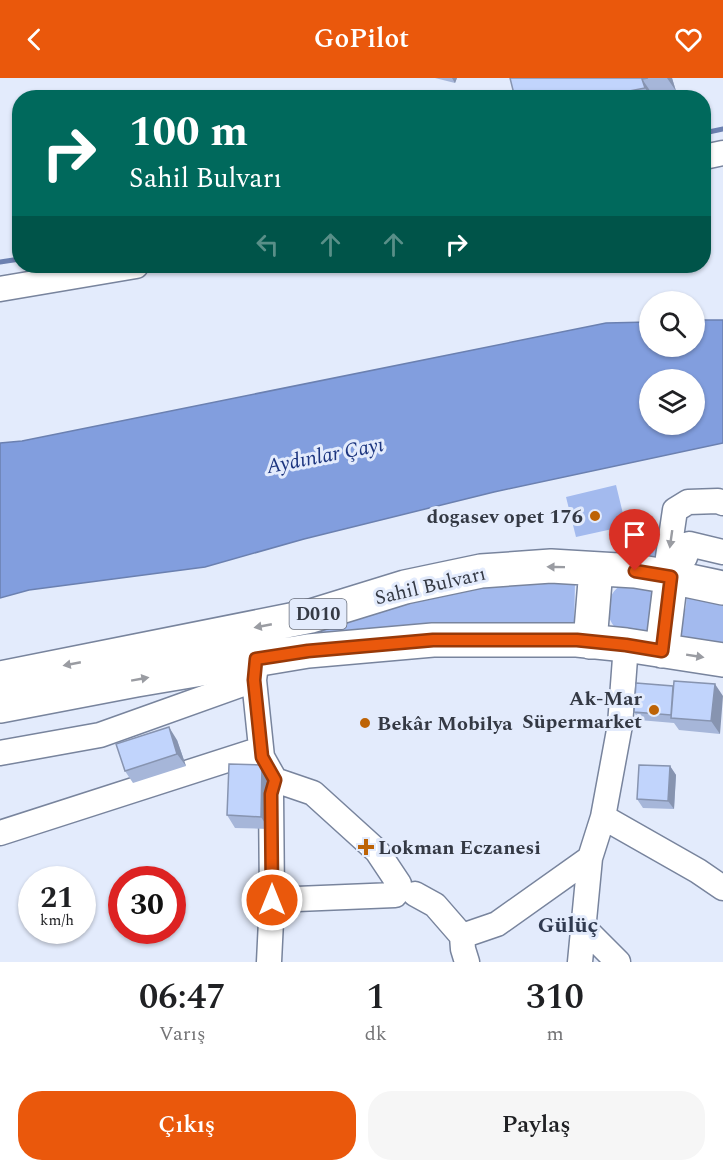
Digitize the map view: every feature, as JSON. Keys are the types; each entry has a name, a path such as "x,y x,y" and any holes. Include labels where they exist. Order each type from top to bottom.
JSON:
{"highway":[{"name":"Sahil Bulvarı","path":"0,678 311,616 405,587 481,571 551,566 635,571 723,588"},
{"path":"590,642 596,569"},
{"path":"662,651 671,577"},
{"name":"D010","path":"0,706 136,680 255,669 308,651 433,640 577,640 723,660"}],"street":[{"path":"0,289 95,273"},
{"path":"671,577 667,564 675,510 688,502 718,501 723,503"},
{"path":"671,577 685,557 689,544 723,552"},
{"path":"580,962 590,858 603,817 620,725 626,645"},
{"path":"0,753 100,735 255,669 262,757 275,780 313,793 377,851 399,884 395,895 272,900"},
{"path":"0,833 261,749"},
{"path":"269,962 272,900 271,794 275,780"},
{"path":"603,817 698,871 723,888"},
{"path":"462,936 497,924 590,858"},
{"path":"415,894 435,905 462,936 467,962"},
{"path":"584,928 618,962"}],"shaded area":[{"path":"616,485 626,526 576,537 566,497"},
{"path":"662,532 660,557 620,551 639,533"},
{"path":"507,582 575,582 574,632 164,667 424,594"},
{"path":"623,583 657,591 650,632 638,634 618,629 611,622 608,611 609,602 613,593"},
{"path":"687,590 723,601 723,647 676,643 686,606"}],"water":[{"name":"Aydınlar Çayı","path":"705,320 723,320 723,443 494,492 304,539 205,567 29,590 0,598 0,443 22,441 606,323 639,322 639,357 705,357"}],"building":[{"path":"510,78 648,78 642,79 645,88 635,90 513,90"},
{"path":"674,681 715,684 711,721 671,718"},
{"path":"636,683 673,686 671,715 634,712"},
{"path":"169,727 177,754 125,771 116,744"},
{"path":"229,764 262,765 261,817 227,815"},
{"path":"639,765 670,766 668,801 637,799"}],"waterway":[{"path":"711,132 723,129"},
{"path":"0,262 12,260"}],"place":[{"name":"dogasev opet 176","path":"595,516"},
{"name":"Ak-Mar Süpermarket","path":"654,710"},
{"name":"Bekâr Mobilya","path":"365,723"},
{"name":"Lokman Eczanesi","path":"366,847"}],"district":[{"name":"Gülüç","path":"568,924"}],"route":[{"path":"272,900 271,794 275,780 262,757 254,680 256,659 308,651 433,640 577,640 662,651 671,577 635,571"}]}
